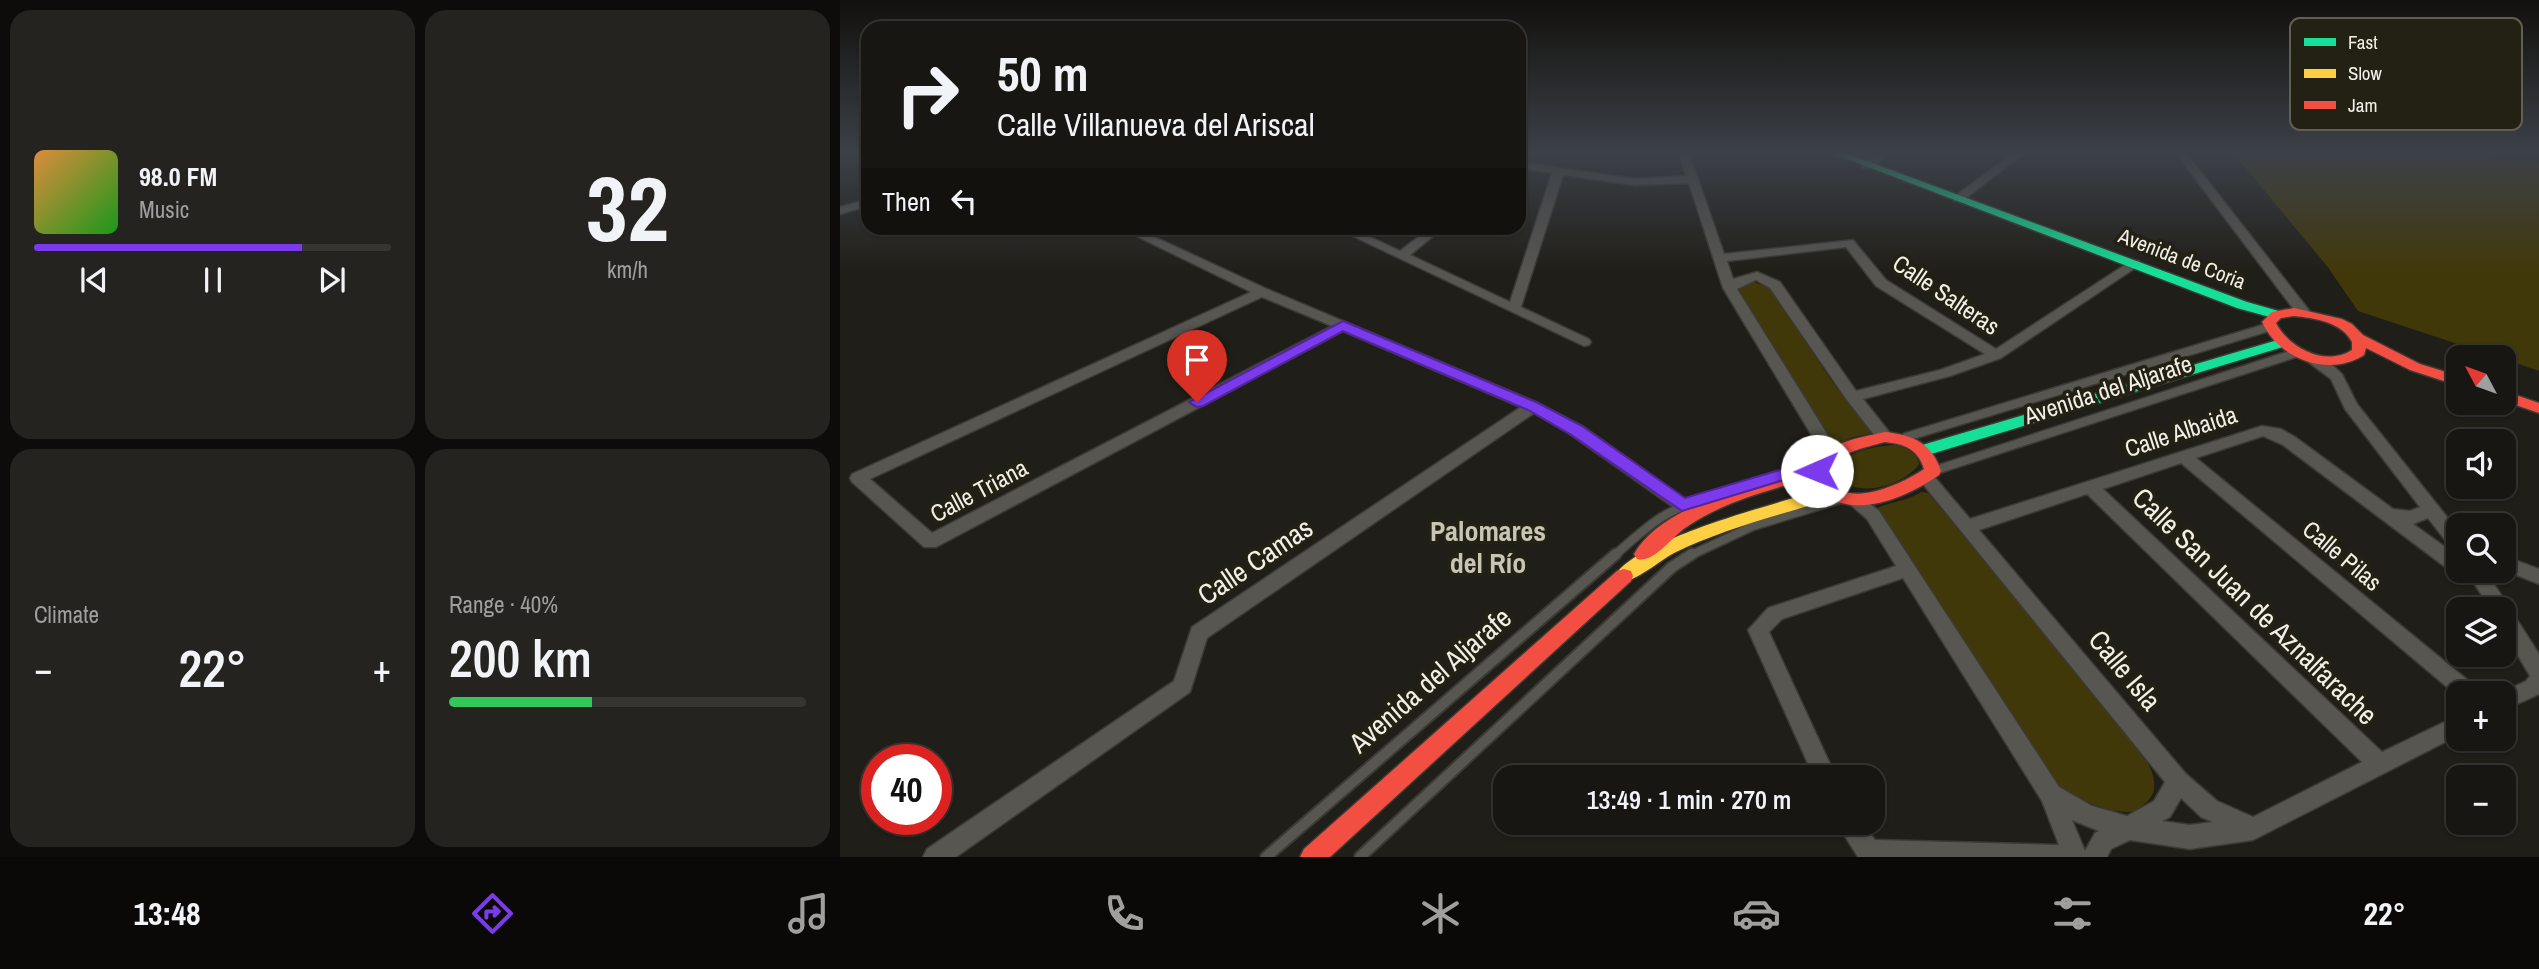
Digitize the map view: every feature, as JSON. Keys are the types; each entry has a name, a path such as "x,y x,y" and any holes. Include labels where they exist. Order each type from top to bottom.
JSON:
{"street":[{"path":"1514,309 1551,193"},
{"path":"1697,193 1730,288 1842,497 1873,515 2051,794 2075,857"},
{"name":"Avenida de Coria","path":"1941,193 2242,305 2273,321"},
{"path":"1958,199 1966,193"},
{"path":"2211,193 2303,313"},
{"path":"840,211 861,204"},
{"path":"1141,235 1262,292 1533,407 1576,430 1682,505"},
{"path":"1357,235 1584,342"},
{"path":"1401,256 1428,235"},
{"name":"Calle Salteras","path":"1718,258 1849,243 1881,282 1996,355"},
{"path":"1760,253 1775,285 1852,397 1885,437"},
{"path":"1718,258 1775,285"},
{"path":"1852,397 1945,373 1996,355 2135,264"},
{"path":"1730,288 1739,281 1757,276"},
{"name":"Calle Triana","path":"1262,292 858,478 930,542 1343,326"},
{"path":"2446,378 2414,367 2358,338 2329,319 2303,313 2273,321 2281,344 2324,365 2337,377 2350,406 2446,528"},
{"path":"2337,377 2361,345 2358,338"},
{"name":"Avenida del Aljarafe","path":"1312,857 1631,570 1646,550 1713,502 1823,463 1859,443 1885,437 1904,438 1919,442 1925,450 2281,344"},
{"path":"2302,354 2334,360 2351,358 2414,367"},
{"path":"2516,400 2539,408"},
{"name":"Calle Camas","path":"935,857 1183,686 1199,633 1533,407"},
{"name":"Calle Albaida","path":"1967,527 2262,431 2275,433 2446,557"},
{"path":"1925,450 1931,459 1930,474"},
{"name":"Calle Pilas","path":"2184,457 2455,681"},
{"name":"Avenida del Aljarafe","path":"1631,570 1688,540 1842,497 1892,492 1930,474"},
{"name":"Calle Isla","path":"1930,474 1967,527 2178,781 2209,809 2253,829"},
{"name":"Calle San Juan de Aznalfarache","path":"2090,488 2380,765"},
{"path":"2388,515 2412,518 2431,509"},
{"path":"2516,568 2539,577"},
{"path":"1820,765 1758,630 1775,613 1907,570"},
{"path":"2516,635 2539,672"},
{"path":"2516,695 2533,687 2539,680"},
{"path":"2051,794 2087,816 2129,828 2190,837 2253,829 2446,731"},
{"path":"2094,857 2103,841 2162,809 2178,781"},
{"path":"1857,835 1869,852 2058,857"}],"lane":[{"name":"Avenida del Aljarafe","path":"1904,438 2273,321"},
{"name":"Avenida del Aljarafe","path":"1930,474 2302,354"},
{"name":"Avenida del Aljarafe","path":"1266,857 1658,517 1682,505 1823,463"},
{"name":"Avenida del Aljarafe","path":"1360,857 1672,567 1692,552 1713,542 1842,497"}],"shaded area":[{"path":"2266,193 2539,193 2539,371 2516,363 2516,345 2461,345 2358,311 2327,266"},
{"path":"1752,281 1769,288 1833,383 1873,433 1850,438 1834,447 1738,291 1741,285"},
{"path":"1895,445 1910,451 1919,464 1902,479 1891,484 1867,488 1844,483 1835,476 1835,466 1847,457 1871,448"},
{"path":"1921,492 1928,493 2139,748 2151,770 2154,785 2150,799 2138,809 2120,812 2100,807 2070,793 2055,782 1875,510"}],"traffic: fast":[{"path":"1944,193 2242,305 2277,315"},
{"path":"1925,450 2281,343"}],"traffic: slow":[{"path":"1624,576 1643,562 1694,537 1832,493"}],"traffic: jam":[{"path":"2294,312 2337,321 2347,327 2355,333 2359,352 2349,359 2323,361 2295,351 2274,333 2269,322 2277,315 2294,312"},
{"path":"2358,338 2415,367 2446,377"},
{"path":"2516,400 2539,408"},
{"path":"1885,437 1910,442 1922,449 1933,471 1912,484 1884,495 1856,500 1833,494 1817,471 1822,463 1846,448 1885,437"},
{"path":"1643,554 1680,522 1701,510 1746,492 1817,471"},
{"path":"1312,857 1624,576"}],"district":[{"name":"Palomares del Río","path":"1488,547"}],"route":[{"path":"1197,402 1343,326 1533,407 1576,430 1682,505 1820,463 1817,471"}]}
